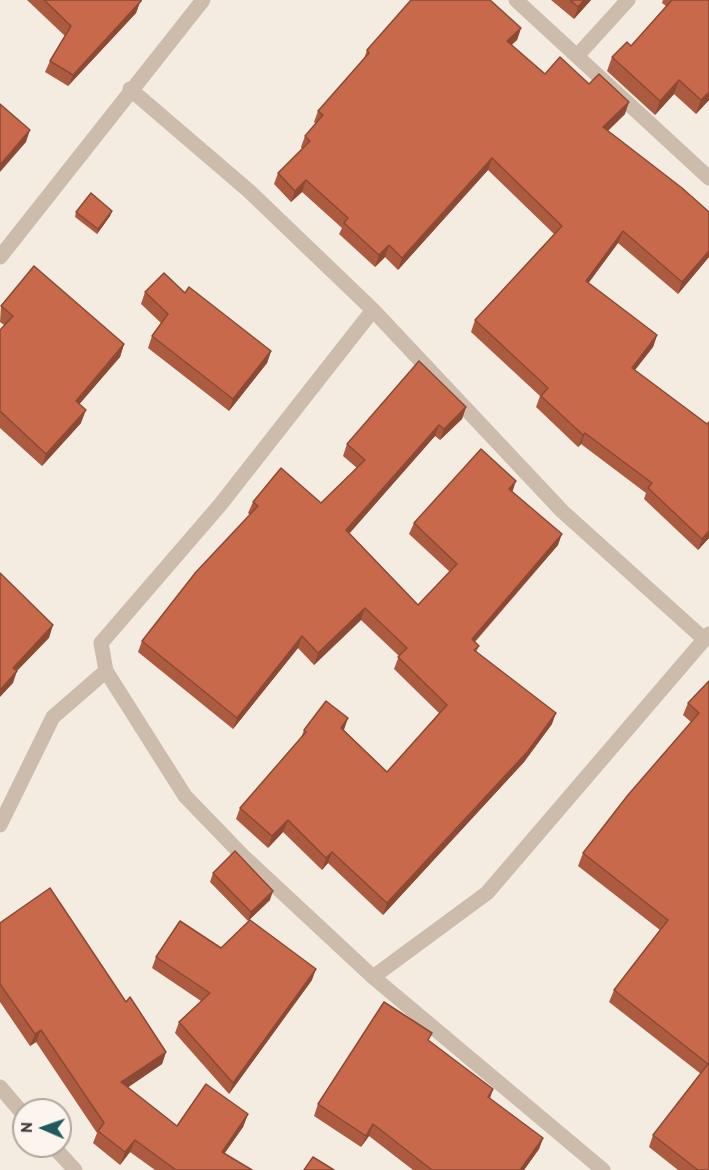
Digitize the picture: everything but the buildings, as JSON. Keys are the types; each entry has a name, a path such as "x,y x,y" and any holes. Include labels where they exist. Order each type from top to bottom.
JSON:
{"street":[{"path":"0,257 130,89 203,0"},
{"path":"516,0 709,178"},
{"path":"577,56 628,0"},
{"path":"130,89 249,190 373,310 562,511 707,636 487,893 373,977"},
{"path":"373,310 220,505 101,643 106,671 185,796 243,856 373,977 603,1170"},
{"path":"0,825 53,717 106,671"},
{"path":"0,1086 12,1100"},
{"path":"64,1158 75,1170"}]}
